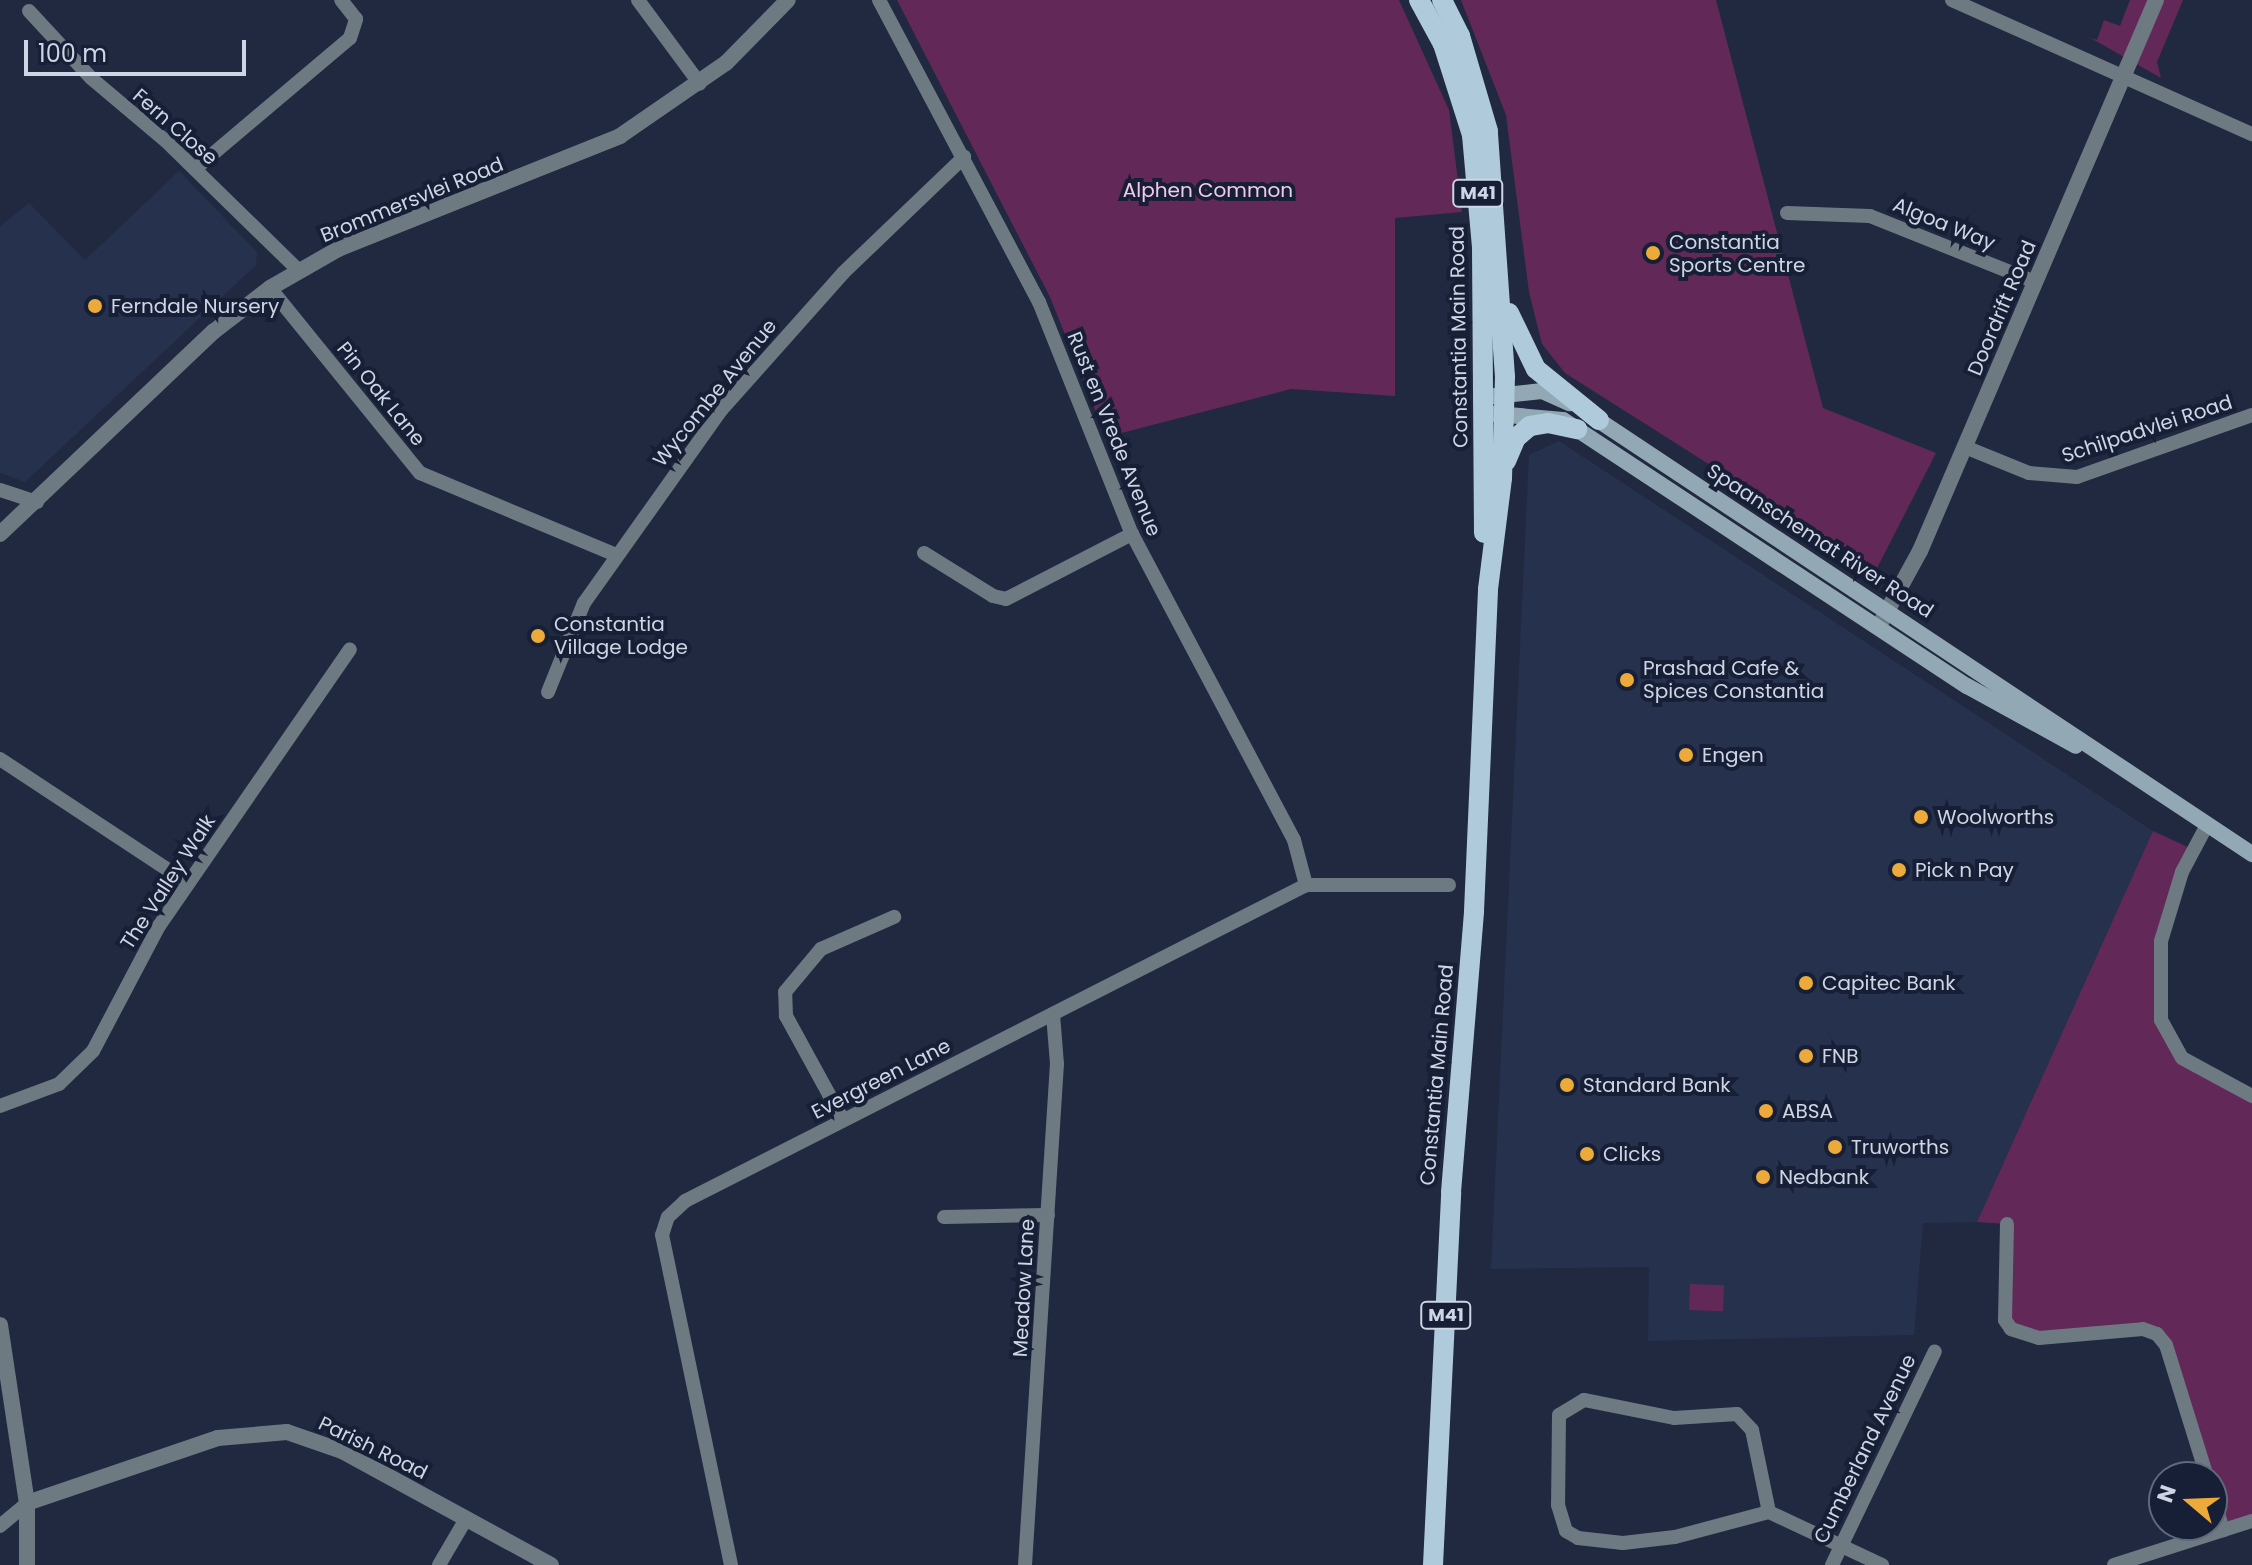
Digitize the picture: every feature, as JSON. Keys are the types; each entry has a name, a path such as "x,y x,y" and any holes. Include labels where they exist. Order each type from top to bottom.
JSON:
{"main road":[{"name":"Constantia Main Road","path":"1419,0 1443,44 1472,135 1502,478 1488,589"},
{"name":"Constantia Main Road","path":"1433,1565 1451,1192 1476,882 1500,262 1488,131 1460,36 1442,0"},
{"path":"1500,262 1510,319 1526,356 1545,378 1599,420"},
{"name":"Spaanschemat River Road","path":"1495,405 1552,393 1599,420 1889,609 2252,854"},
{"name":"Spaanschemat River Road","path":"1495,405 1550,416 1577,429 2023,720 2116,765"},
{"path":"1502,478 1512,445 1526,428 1548,423 1577,429"}],"street":[{"path":"195,169 350,38 356,19 341,0"},
{"path":"638,0 700,84"},
{"name":"Brommersvlei Road","path":"0,534 213,332 270,288 338,249 572,159 654,117 700,84 788,0"},
{"name":"Rust en Vrede Avenue","path":"879,0 1039,302 1132,534 1294,840 1306,885"},
{"path":"1952,0 2252,134"},
{"name":"Doordrift Road","path":"1877,627 1920,551 2156,0"},
{"name":"Fern Close","path":"29,11 91,78 195,169 298,270"},
{"name":"Wycombe Avenue","path":"548,692 571,626 614,554 761,362 964,157"},
{"name":"Algoa Way","path":"1787,213 1870,216 2035,282"},
{"name":"Pin Oak Lane","path":"270,288 420,473 614,554"},
{"name":"Schilpadvlei Road","path":"1965,447 2047,477 2077,477 2252,415"},
{"path":"0,490 37,502"},
{"path":"924,553 993,596 1006,599 1132,534"},
{"name":"The Valley Walk","path":"0,1106 49,1089 78,1069 188,883 350,649"},
{"path":"0,759 188,883"},
{"path":"2207,825 2182,872 2161,941 2161,1020 2182,1058 2252,1096"},
{"name":"Evergreen Lane","path":"731,1565 662,1235 668,1217 685,1201 1306,885 1449,885"},
{"path":"843,1120 786,1016 785,992 794,975 821,949 894,917"},
{"name":"Meadow Lane","path":"1025,1565 1057,1064 1053,1014"},
{"path":"944,1217 1048,1215"},
{"path":"2007,1224 2005,1320 2011,1329 2039,1338 2143,1329 2157,1334 2166,1345 2202,1461"},
{"path":"0,1325 27,1503 27,1565"},
{"name":"Cumberland Avenue","path":"1832,1565 1935,1351"},
{"path":"1769,1512 1752,1430 1737,1414 1674,1418 1584,1400 1559,1415 1558,1505 1566,1531 1578,1538 1623,1543 1685,1536 1769,1512 1882,1565"},
{"name":"Parish Road","path":"27,1503 218,1438 287,1432 342,1451 551,1565"},
{"path":"0,1526 27,1503"},
{"path":"439,1565 466,1519"},
{"path":"2228,1528 2252,1521"},
{"path":"2114,1565 2189,1541"}],"shaded area":[{"path":"179,171 257,252 256,265 25,482 0,473 0,226 29,203 85,260"},
{"path":"1559,441 2153,831 1977,1222 1923,1223 1914,1335 1648,1341 1649,1267 1491,1269 1529,455"}],"green space":[{"name":"Alphen Common","path":"897,0 1399,0 1449,110 1462,212 1395,218 1395,396 1291,389 1106,437 1050,297"},
{"name":"Constantia Sports Centre","path":"1461,0 1716,0 1823,408 1936,453 1876,570 1565,373 1542,344 1529,292 1506,115"},
{"path":"2130,0 2183,0 2157,62 2161,78 2089,37 2097,40 2104,20 2120,26"},
{"path":"2153,831 2192,849 2165,923 2164,1025 2185,1058 2252,1092 2252,1520 2228,1528 2228,1461 2206,1461 2157,1334 2039,1338 2011,1329 2007,1224 1977,1222"},
{"path":"1690,1284 1724,1285 1723,1311 1689,1310"}],"place":[{"name":"Constantia Sports Centre","path":"1653,253"},
{"name":"Ferndale Nursery","path":"95,306"},
{"name":"Constantia Village Lodge","path":"538,636"},
{"name":"Prashad Cafe & Spices Constantia","path":"1627,680"},
{"name":"Engen","path":"1686,755"},
{"name":"Woolworths","path":"1921,817"},
{"name":"Pick n Pay","path":"1899,870"},
{"name":"Capitec Bank","path":"1806,983"},
{"name":"FNB","path":"1806,1056"},
{"name":"Standard Bank","path":"1567,1085"},
{"name":"ABSA","path":"1766,1111"},
{"name":"Truworths","path":"1835,1147"},
{"name":"Clicks","path":"1587,1154"},
{"name":"Nedbank","path":"1763,1177"}]}
